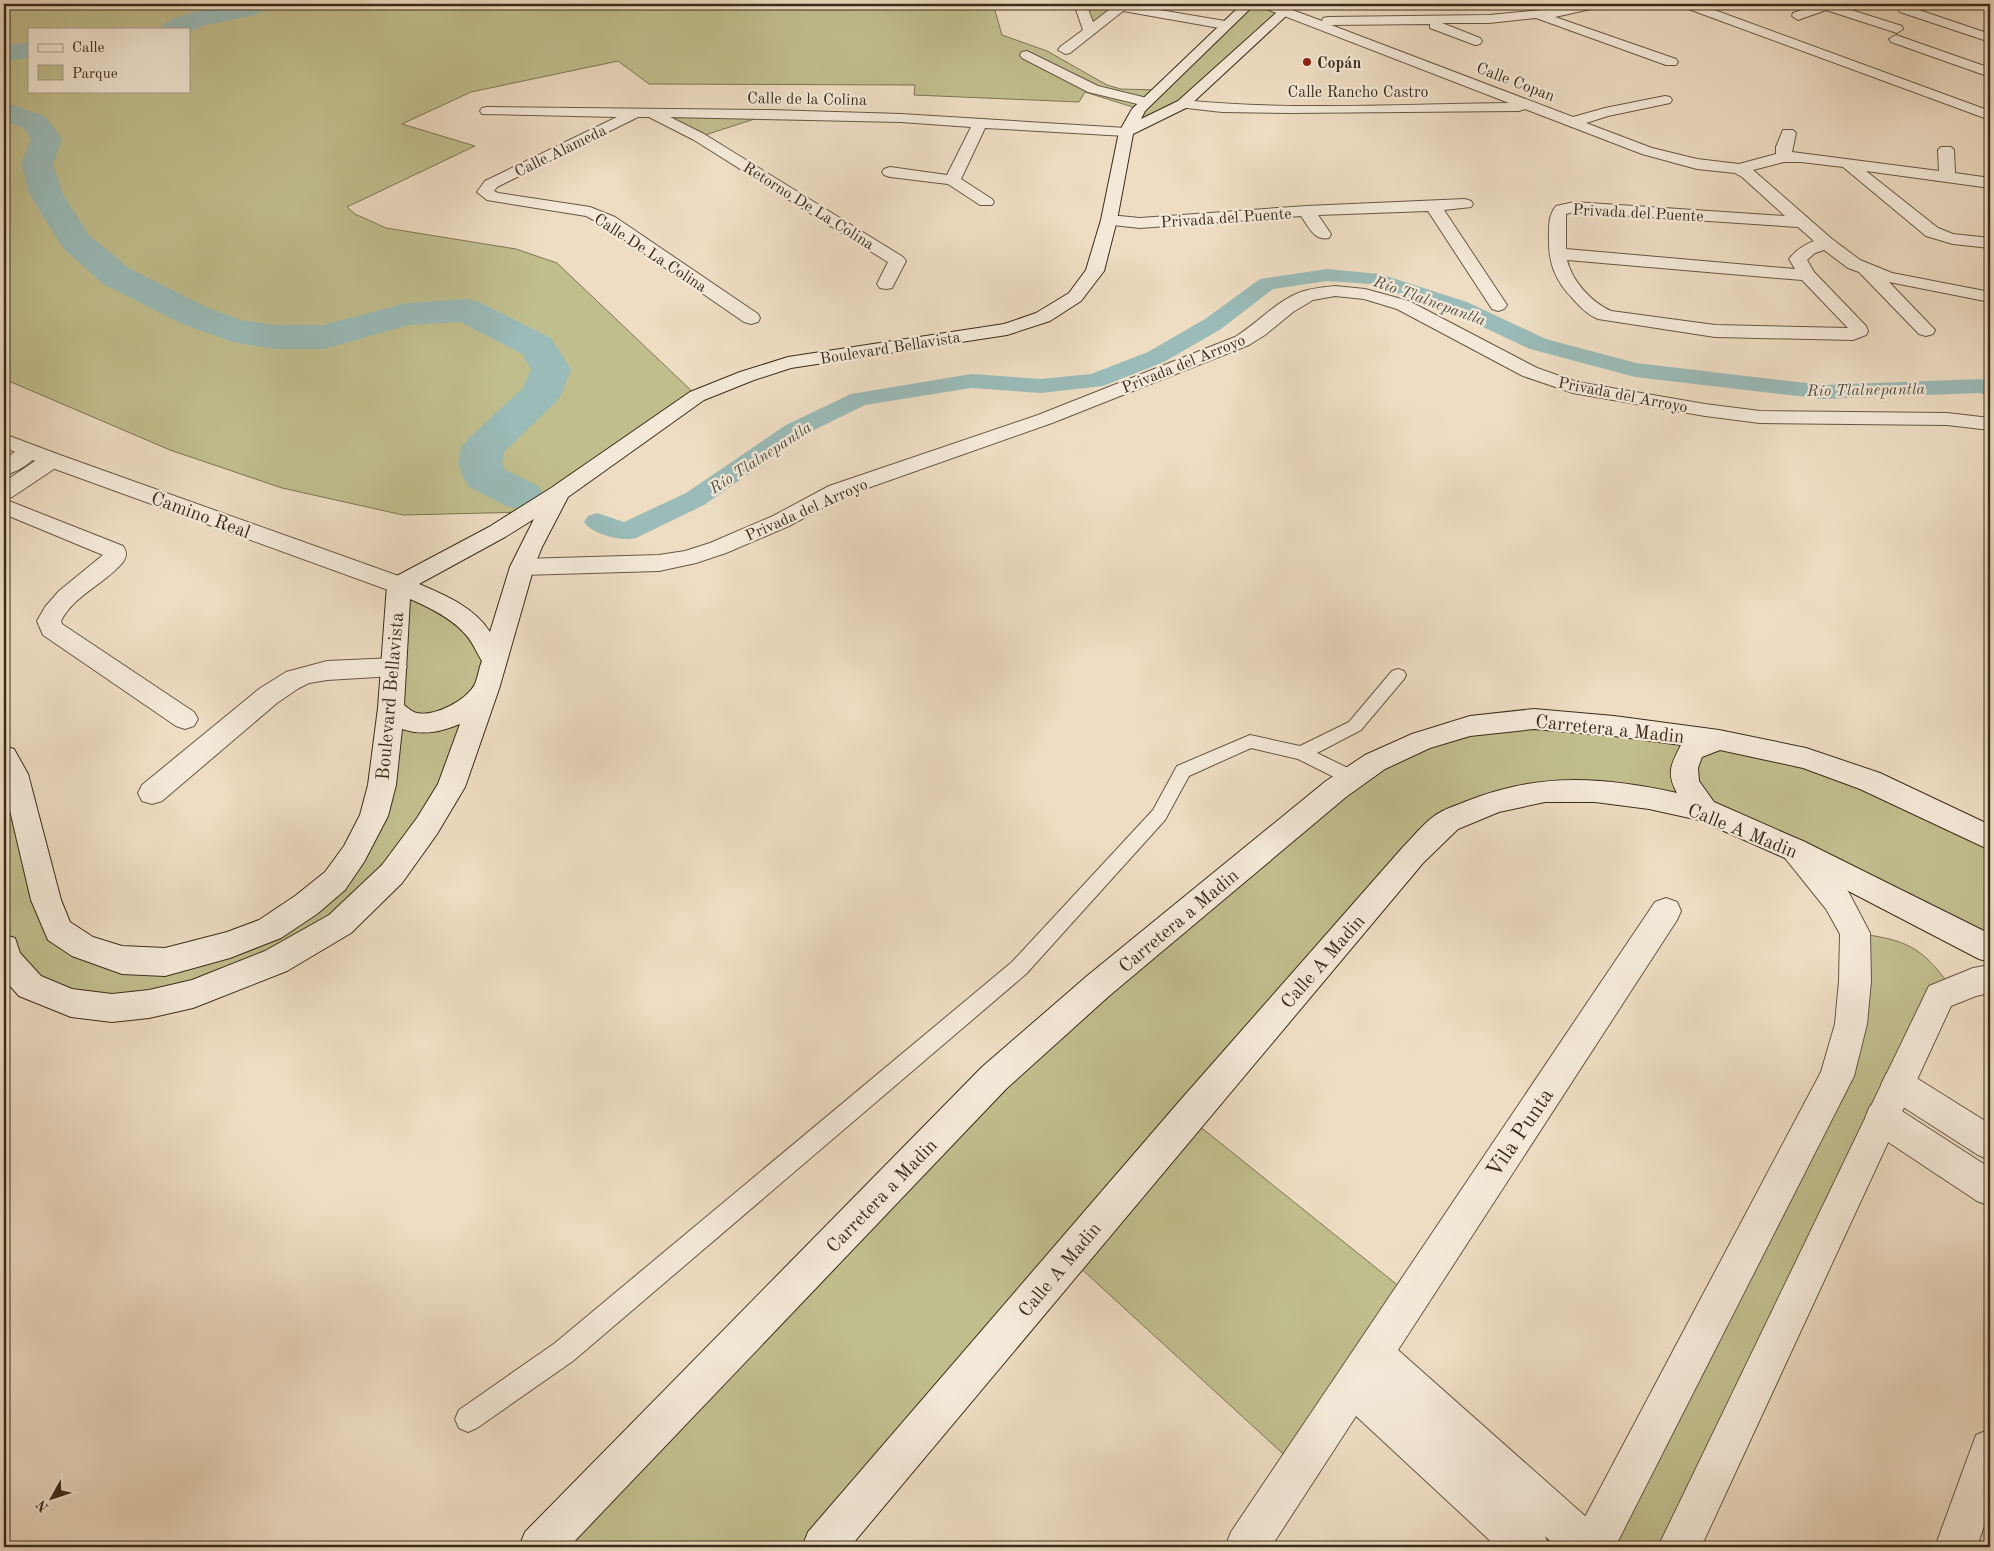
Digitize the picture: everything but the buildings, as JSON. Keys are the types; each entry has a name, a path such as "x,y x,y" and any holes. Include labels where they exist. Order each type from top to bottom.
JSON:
{"street":[{"path":"1080,4 1088,30"},
{"name":"Boulevard Bellavista","path":"4,756 14,774 46,900 59,931 83,947 122,960 165,962 230,945 270,929 306,905 335,881 354,854 374,816 382,785 391,708 399,585 497,532 554,498 697,396 747,376 788,363 1007,329 1043,317 1075,297 1095,271 1109,220 1126,132 1139,109 1249,4"},
{"name":"Calle Copan","path":"1265,4 1289,8 1311,21 1647,151 1676,159 1739,168"},
{"path":"1311,21 1431,24 1564,12 1596,4"},
{"path":"1065,50 1118,5 1225,25"},
{"path":"1680,16 1680,12 1691,5 1990,116"},
{"path":"1798,16 1823,5 1894,37 1990,73"},
{"path":"1894,37 1904,6 1990,38"},
{"path":"1126,132 1183,104 1289,8"},
{"path":"1537,15 1670,62"},
{"path":"1431,24 1475,41"},
{"path":"1717,29 1818,62 1847,63"},
{"path":"1027,55 1093,89 1146,102"},
{"path":"1573,122 1605,112 1665,100"},
{"name":"Calle Rancho Castro","path":"1183,104 1222,108 1280,109 1533,107"},
{"name":"Calle de la Colina","path":"486,111 770,114 901,118 1126,132"},
{"name":"Retorno De La Colina","path":"644,112 699,138 892,257 897,261 896,266 886,284"},
{"name":"Calle Alameda","path":"485,192 491,184 644,112"},
{"path":"699,138 770,114"},
{"path":"952,180 980,123"},
{"path":"1784,157 1784,147 1788,133"},
{"path":"1946,150 1947,176"},
{"path":"1739,168 1784,157 1847,163 1990,183"},
{"path":"1847,163 1932,232 1957,241 1990,243"},
{"path":"1739,168 1843,257 1866,270 1910,282 1990,297"},
{"path":"890,172 952,180 986,202"},
{"path":"1875,185 1990,190"},
{"name":"Calle De La Colina","path":"485,192 493,197 590,212 610,221 751,318"},
{"name":"Privada del Puente","path":"1109,220 1140,223 1306,211 1465,204"},
{"path":"1433,205 1498,305"},
{"name":"Privada del Puente","path":"1804,222 1574,207 1562,209 1558,214 1558,254 1562,272 1572,287 1598,313 1608,316 1715,331 1853,334 1859,332 1857,326 1807,275"},
{"path":"1306,211 1323,234"},
{"path":"1807,275 1798,259 1809,249 1826,243"},
{"path":"1558,254 1807,275"},
{"path":"1866,270 1926,330"},
{"name":"Privada del Arroyo","path":"527,556 659,563 688,558 718,548 780,521 837,491 1045,419 1242,341 1258,331 1286,308 1308,295 1335,291 1365,294 1403,305 1530,372 1573,387 1760,418 1947,419 1990,424"},
{"name":"Camino Real","path":"4,440 52,460 399,585 437,602 459,615 476,631 494,660"},
{"path":"4,469 30,451"},
{"path":"4,492 52,460"},
{"name":"Boulevard Bellavista","path":"4,948 6,959 30,986 71,1003 112,1008 149,1004 193,994 276,961 340,924 392,874 427,826 451,788 486,689 527,556 554,498"},
{"path":"4,506 115,551 115,557 110,563 52,612 49,621 52,629 185,719"},
{"path":"152,793 268,696 288,682 305,675 331,671 394,668"},
{"path":"391,708 410,722 427,723 442,721 465,709 478,699 486,689"},
{"name":"Carretera a Madin","path":"540,1547 994,1078 1098,986 1352,778 1375,762 1421,741 1470,726 1534,719 1614,726 1719,740 1806,758 1870,781 1990,838"},
{"path":"1704,810 1684,780 1683,766 1692,750 1719,740"},
{"name":"Calle A Madin","path":"823,1547 1278,1011 1413,855 1448,821 1494,802 1545,791 1595,792 1649,798 1704,810 1795,850 1990,949"},
{"path":"1362,1370 1590,1547 1836,1076 1850,1024 1855,981 1855,933 1837,900 1795,850"},
{"name":"Vila Punta","path":"1246,1547 1666,911"},
{"path":"1679,1547 1940,996 1973,982 1990,979"},
{"path":"1898,1085 1990,1143"},
{"path":"1882,1118 1990,1188"},
{"path":"1362,1370 1528,1547"},
{"path":"1956,1547 1990,1449"}],"lane":[{"path":"1302,753 1355,726 1398,675"},
{"path":"468,1419 564,1352 1019,968 1160,815 1183,770 1250,741 1302,753 1352,778"}],"green space":[{"path":"4,4 993,4 1002,35 1047,51 1107,85 1121,89 1159,90 1249,4 1293,4 1183,104 1126,132 1139,109 1085,92 1079,102 914,95 915,85 649,84 618,61 471,92 402,124 475,146 347,207 355,214 386,228 516,249 557,263 697,396 529,512 403,515 282,488 170,450 4,379"},
{"path":"1080,4 1116,4 1121,7 1089,30"},
{"path":"650,113 770,114 699,137"},
{"path":"399,585 437,602 494,660 451,787 340,924 193,994 71,1003 6,959 4,948 4,756 14,774 59,931 165,962 306,905 374,816"},
{"path":"1534,719 1806,758 1941,814 1990,838 1990,949 1795,850 1704,810 1595,791 1448,821 943,1405 823,1547 540,1547 994,1078 1336,789 1421,741"},
{"path":"1855,933 1888,939 1912,948 1922,954 1932,964 1953,990 1882,1118 1679,1547 1592,1547 1837,1076"},
{"path":"1193,1121 1405,1291 1293,1463 1075,1263"}],"waterway":[{"name":"Río Tlalnepantla","path":"175,28 195,20 246,10 254,6 250,4"},
{"name":"Río Tlalnepantla","path":"4,54 28,50"},
{"name":"Río Tlalnepantla","path":"4,111 34,122 47,139 37,164 46,194 76,242 116,276 193,315 233,330 274,337 324,337 407,314 466,310 537,346 551,369 541,393 483,448 480,463 485,477 522,496"},
{"name":"Río Tlalnepantla","path":"597,522 626,532 695,499 795,430 859,399 971,381 1041,386 1095,381 1156,357 1213,324 1267,283 1327,275 1373,278 1459,307 1538,344 1635,370 1823,392 1980,386 1990,389"}],"place":[{"name":"Copán","path":"1307,62"}]}
